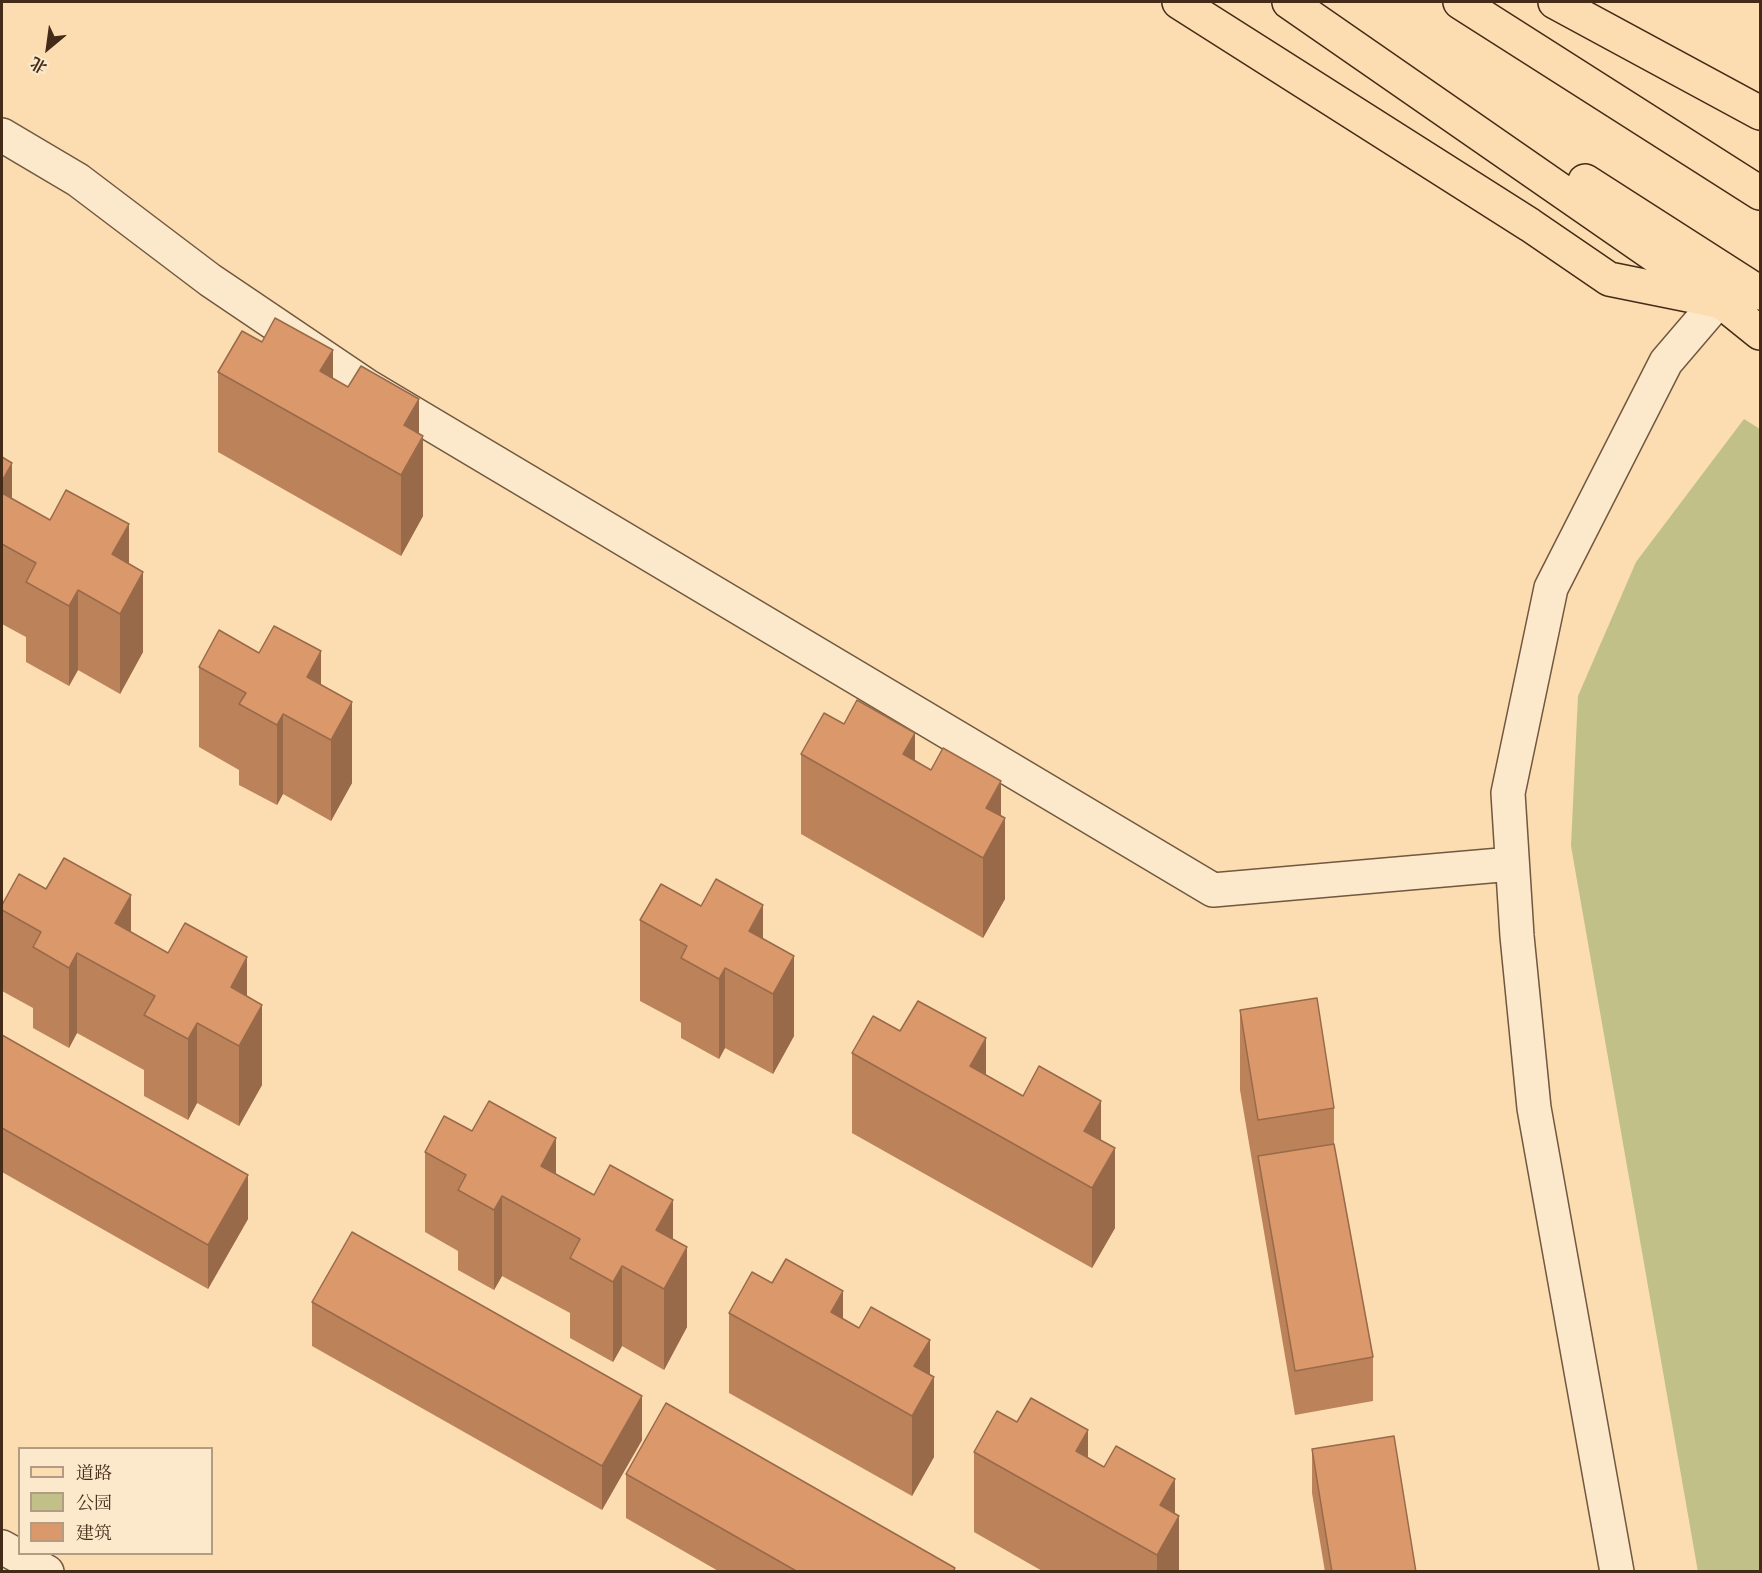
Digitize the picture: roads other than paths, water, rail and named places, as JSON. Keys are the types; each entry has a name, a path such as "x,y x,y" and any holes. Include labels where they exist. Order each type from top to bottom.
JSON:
{"main road":[{"path":"1179,2 1530,225 1609,279 1719,300 1761,333"},
{"path":"1289,2 1719,300 1761,326"},
{"path":"1306,2 1761,293"},
{"path":"1460,2 1761,193"},
{"path":"1555,2 1761,112"},
{"path":"1585,2 1761,112"}],"street":[{"path":"2,135 78,180 210,280 367,386 1213,890 1512,864"},
{"path":"1617,1572 1534,1108 1516,936 1508,793 1551,588 1666,362 1719,300"},
{"path":"2,1547 46,1572"}]}
